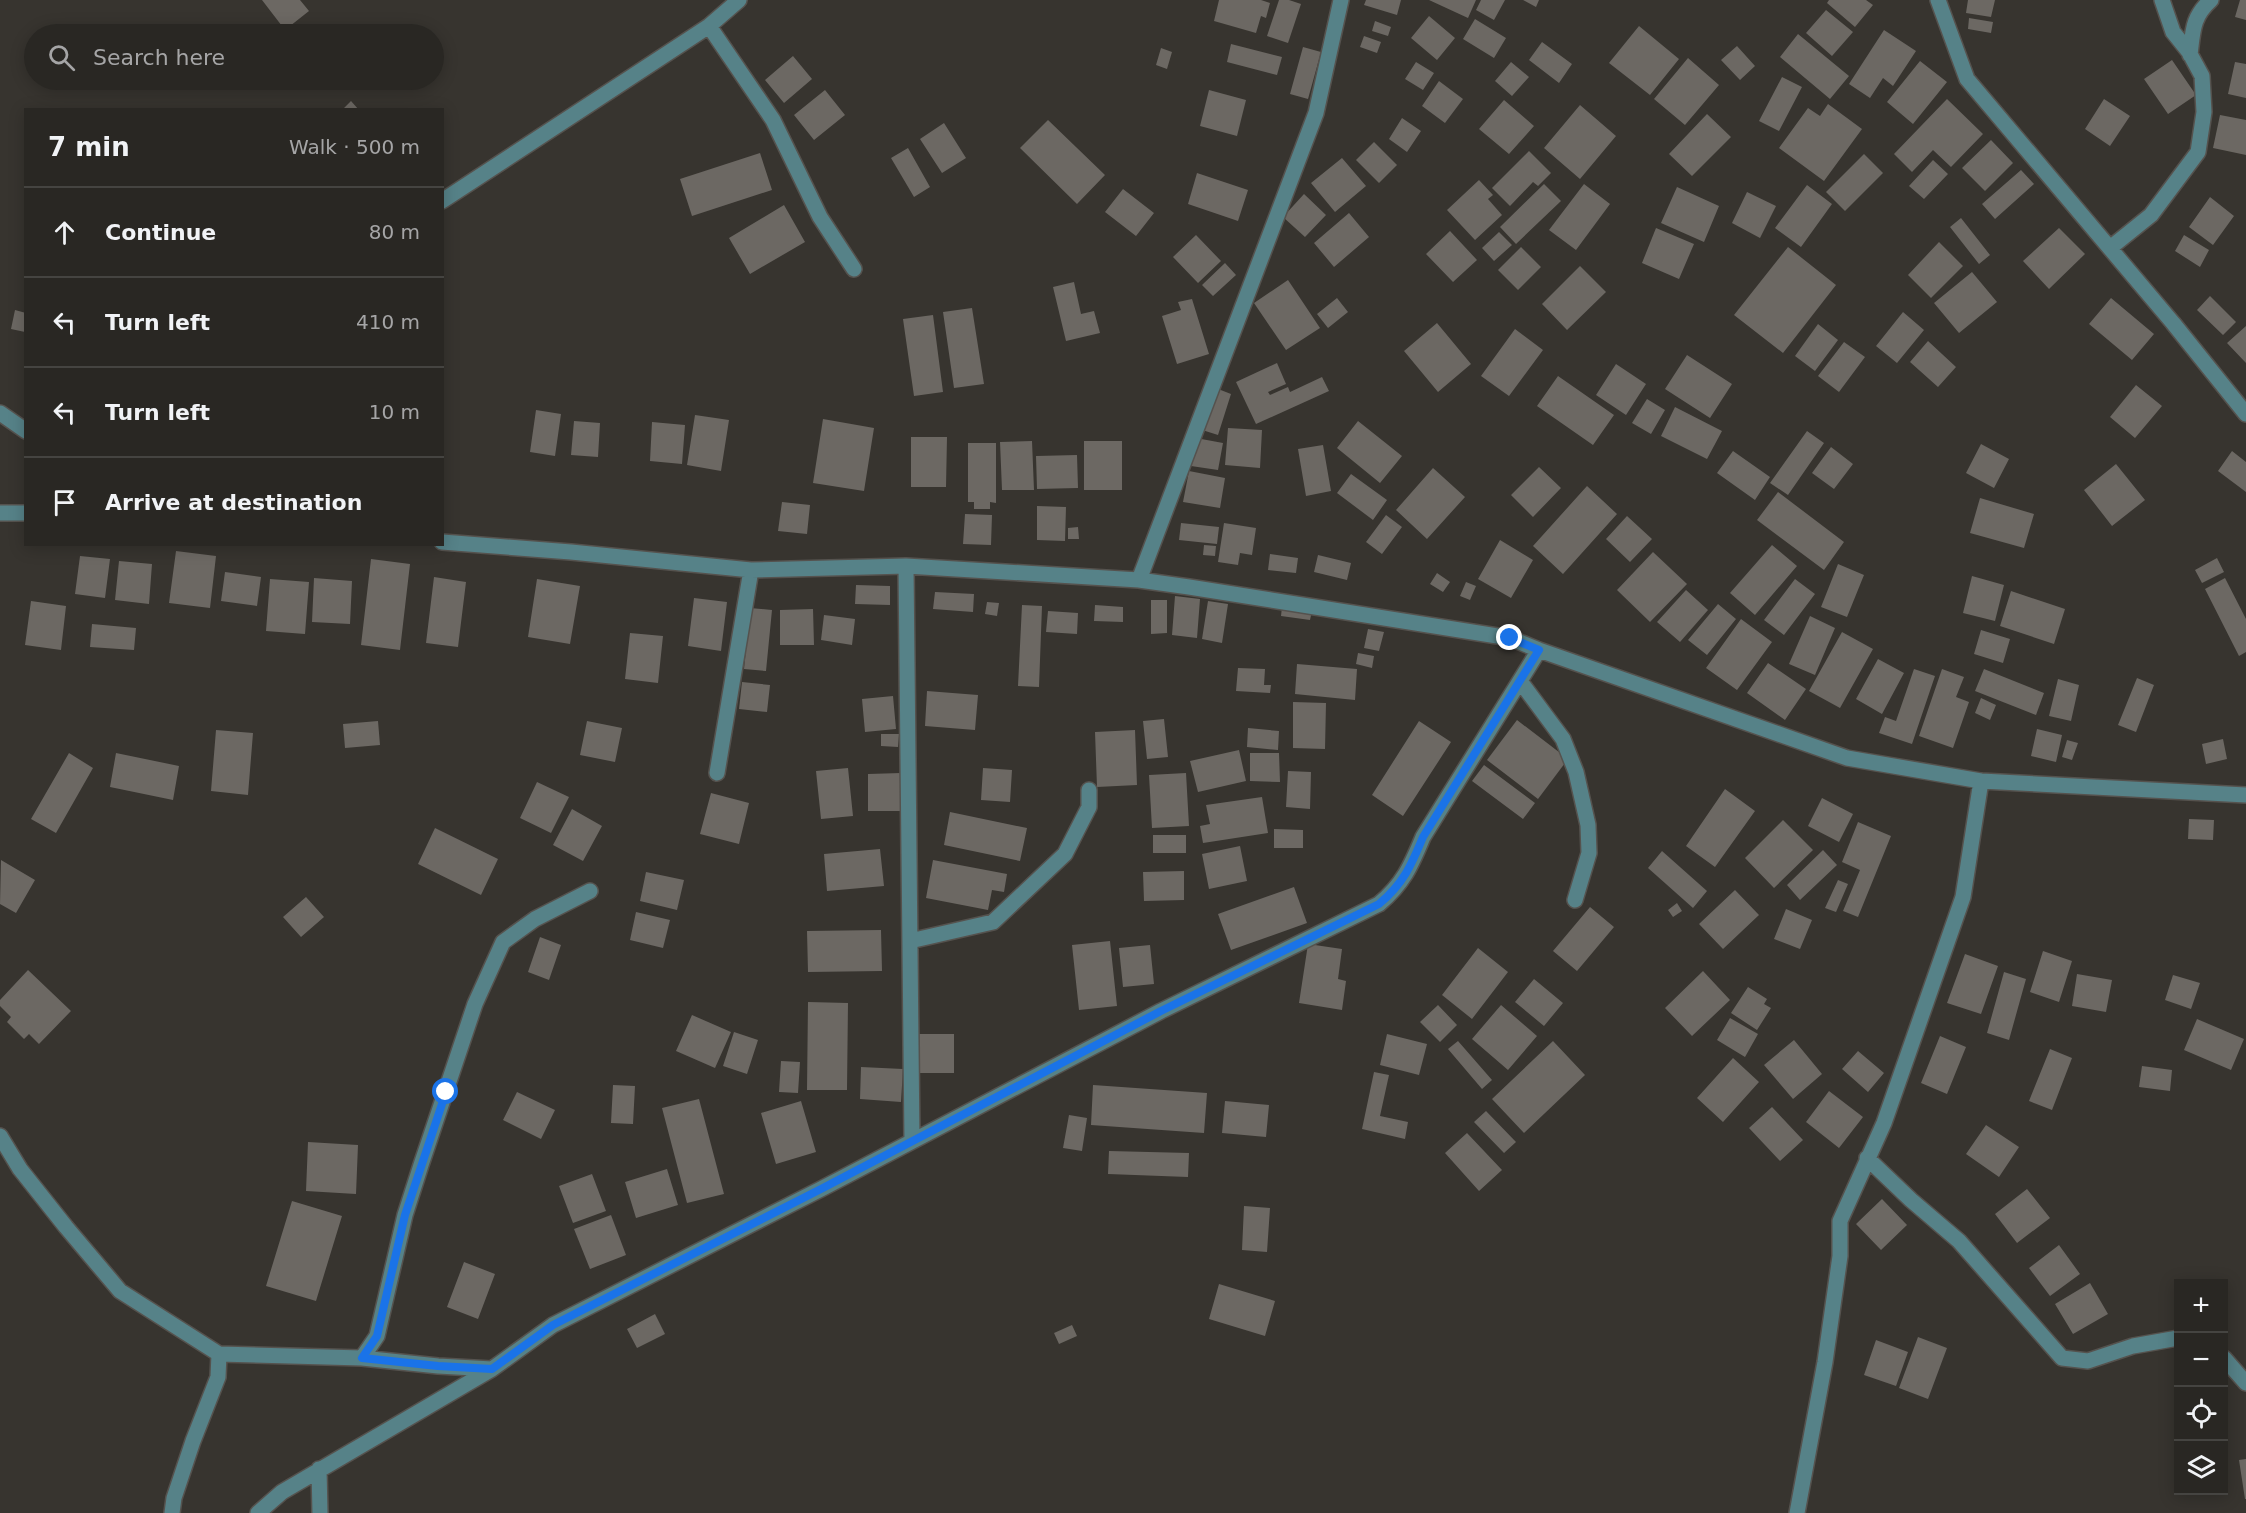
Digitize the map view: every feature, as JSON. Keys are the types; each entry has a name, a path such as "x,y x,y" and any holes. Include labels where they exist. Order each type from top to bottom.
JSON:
{"street":[{"path":"444,200 709,26 739,0"},
{"path":"1138,580 1316,113 1341,0"},
{"path":"1938,0 1967,79 2246,414"},
{"path":"2110,248 2151,215 2198,152 2204,112 2202,76 2174,32 2162,0"},
{"path":"2190,54 2195,19 2201,9 2211,0"},
{"path":"709,26 773,120 820,217 854,268"},
{"path":"0,413 24,428"},
{"path":"0,513 24,513"},
{"path":"444,542 751,570 906,566 1138,580 1510,638 1847,758 1982,781 2246,795"},
{"path":"906,566 912,1142"},
{"path":"717,773 751,570"},
{"path":"258,1513 282,1492 492,1369 553,1325 912,1142 1161,1011 1379,904 1396,890 1411,868 1423,837 1539,650"},
{"path":"1520,681 1563,739 1576,772 1588,825 1588,853 1575,900"},
{"path":"1797,1513 1826,1362 1840,1256 1840,1221 1884,1123 1963,897 1982,781"},
{"path":"910,941 993,922 1065,854 1089,807 1089,790"},
{"path":"362,1358 377,1336 405,1215 475,1004 502,942 535,919 590,891"},
{"path":"0,1136 20,1169 120,1291 219,1354 362,1358 492,1369"},
{"path":"1867,1158 1911,1200 1959,1240 2062,1358 2088,1361 2133,1346 2174,1339"},
{"path":"172,1513 174,1498 193,1441 218,1377 219,1354"},
{"path":"2228,1363 2246,1383"},
{"path":"319,1469 320,1513"}],"building":[{"path":"262,0 300,0 309,11 293,24 280,24"},
{"path":"1219,0 1261,0 1270,3 1266,18 1261,16 1256,33 1214,21"},
{"path":"1279,0 1301,4 1288,43 1267,36"},
{"path":"1366,0 1401,0 1397,15 1364,5"},
{"path":"1429,0 1476,0 1468,18"},
{"path":"1481,0 1505,0 1494,20 1476,10"},
{"path":"1523,0 1539,0 1536,7"},
{"path":"1829,0 1866,0 1873,5 1855,27 1827,3"},
{"path":"1968,0 1995,0 1991,17 1966,13"},
{"path":"2240,0 2246,0 2246,20 2235,17"},
{"path":"1826,10 1853,32 1832,56 1806,33"},
{"path":"1429,16 1455,38 1437,60 1411,38"},
{"path":"1969,18 1993,22 1991,33 1968,29"},
{"path":"1475,19 1506,38 1494,58 1463,39"},
{"path":"1375,21 1391,27 1388,36 1372,31"},
{"path":"1639,26 1679,59 1650,95 1609,63"},
{"path":"1884,30 1916,51 1893,86 1883,78 1870,98 1849,84"},
{"path":"1798,34 1849,76 1830,99 1780,57"},
{"path":"1364,36 1381,42 1377,53 1360,47"},
{"path":"1542,42 1572,64 1559,83 1529,60"},
{"path":"1231,44 1282,57 1277,75 1227,62"},
{"path":"1737,46 1755,66 1740,80 1721,60"},
{"path":"1303,47 1321,52 1308,99 1290,94"},
{"path":"1161,48 1172,52 1167,69 1156,65"},
{"path":"793,56 812,79 784,103 765,80"},
{"path":"1688,58 1719,85 1685,125 1654,99"},
{"path":"2172,60 2196,95 2168,114 2144,79"},
{"path":"1920,61 1947,82 1913,124 1887,102"},
{"path":"1416,62 1434,73 1423,90 1405,79"},
{"path":"1511,62 1529,77 1512,96 1495,81"},
{"path":"2235,62 2246,64 2246,98 2228,94"},
{"path":"1782,77 1802,87 1779,131 1759,121"},
{"path":"1439,81 1463,99 1445,123 1422,106"},
{"path":"825,90 845,115 814,140 794,115"},
{"path":"1209,90 1246,100 1237,136 1200,126"},
{"path":"1947,99 1983,134 1951,167 1933,150 1912,172 1894,154"},
{"path":"2104,99 2130,116 2110,146 2085,129"},
{"path":"1504,100 1534,126 1509,154 1479,129"},
{"path":"351,101 357,108 344,108"},
{"path":"1828,104 1862,129 1824,181 1779,148 1808,108 1820,116"},
{"path":"1580,105 1616,136 1580,179 1544,148"},
{"path":"1707,114 1731,137 1692,176 1669,154"},
{"path":"2220,115 2246,120 2246,155 2213,148"},
{"path":"1402,118 1421,131 1407,152 1389,139"},
{"path":"1048,120 1105,175 1077,204 1020,148"},
{"path":"944,123 966,158 942,173 920,139"},
{"path":"1991,140 2013,163 1985,191 1962,168"},
{"path":"1374,142 1397,165 1379,183 1356,160"},
{"path":"908,148 930,187 914,197 891,158"},
{"path":"1529,151 1551,173 1538,186 1533,182 1510,206 1492,188"},
{"path":"760,153 772,190 692,216 680,179"},
{"path":"1864,154 1883,173 1845,211 1826,192"},
{"path":"1342,158 1366,186 1335,212 1311,183"},
{"path":"1933,160 1948,174 1924,199 1909,186"},
{"path":"2021,170 2034,184 1995,219 1982,204"},
{"path":"1197,173 1248,190 1238,221 1188,204"},
{"path":"1479,180 1493,195 1488,199 1502,215 1475,240 1447,210"},
{"path":"1544,184 1561,201 1516,244 1500,227"},
{"path":"1584,184 1610,204 1576,250 1549,230"},
{"path":"1807,185 1832,204 1801,247 1775,228"},
{"path":"1677,187 1719,206 1704,242 1661,223"},
{"path":"1123,189 1154,213 1136,236 1105,212"},
{"path":"1747,192 1776,206 1760,238 1732,223"},
{"path":"1304,194 1326,215 1305,237 1283,217"},
{"path":"2210,197 2234,216 2213,245 2189,227"},
{"path":"784,205 805,242 750,274 729,238"},
{"path":"1349,213 1369,237 1334,267 1314,243"},
{"path":"1961,218 1990,255 1979,264 1950,227"},
{"path":"1656,228 1694,244 1679,279 1642,263"},
{"path":"2059,228 2085,254 2049,289 2023,261"},
{"path":"1450,231 1477,260 1453,282 1426,254"},
{"path":"1499,232 1512,245 1494,261 1482,248"},
{"path":"1196,235 1221,261 1198,283 1173,257"},
{"path":"2184,235 2209,250 2200,267 2175,251"},
{"path":"1939,242 1963,266 1931,298 1908,275"},
{"path":"1521,247 1541,267 1518,290 1498,270"},
{"path":"1788,247 1836,285 1783,353 1734,315"},
{"path":"1225,263 1236,275 1213,296 1202,285"},
{"path":"1580,266 1606,292 1567,330 1542,304"},
{"path":"1972,272 1997,302 1959,333 1934,303"},
{"path":"1288,280 1320,328 1286,350 1254,303"},
{"path":"1074,282 1081,314 1094,311 1100,333 1066,341 1053,287"},
{"path":"2210,296 2236,322 2223,335 2197,310"},
{"path":"1337,298 1348,312 1328,328 1317,314"},
{"path":"2111,298 2154,334 2132,360 2089,324"},
{"path":"1192,299 1209,354 1177,364 1162,316 1181,310 1178,302"},
{"path":"972,308 984,384 954,388 943,312"},
{"path":"15,310 24,312 24,332 11,329"},
{"path":"1903,312 1924,330 1897,363 1876,346"},
{"path":"933,315 943,392 914,396 903,319"},
{"path":"1437,323 1471,364 1438,392 1404,351"},
{"path":"1818,324 1838,340 1815,371 1795,356"},
{"path":"2246,326 2246,363 2227,343"},
{"path":"1515,329 1543,350 1509,396 1481,376"},
{"path":"1928,341 1956,367 1938,387 1910,362"},
{"path":"1844,342 1865,357 1839,392 1818,376"},
{"path":"1687,355 1732,384 1710,418 1665,389"},
{"path":"1277,363 1286,384 1268,392 1270,395 1288,387 1290,392 1322,377 1329,391 1256,424 1236,382"},
{"path":"1616,364 1646,384 1626,415 1596,395"},
{"path":"1558,376 1614,415 1593,445 1537,406"},
{"path":"2136,385 2162,406 2135,438 2110,417"},
{"path":"1213,387 1231,394 1218,435 1199,429"},
{"path":"1647,399 1665,410 1651,434 1632,423"},
{"path":"1675,407 1722,431 1707,459 1661,436"},
{"path":"536,410 561,414 555,456 530,452"},
{"path":"695,415 729,420 721,471 687,465"},
{"path":"823,419 874,428 864,491 813,483"},
{"path":"574,421 600,423 598,457 571,455"},
{"path":"1358,421 1402,456 1380,483 1337,448"},
{"path":"652,422 685,425 682,464 650,461"},
{"path":"1228,428 1262,430 1260,468 1225,465"},
{"path":"1807,431 1824,443 1788,495 1770,483"},
{"path":"911,437 947,437 946,487 911,487"},
{"path":"1196,438 1223,443 1218,470 1191,466"},
{"path":"1032,441 1034,490 1002,490 1000,442"},
{"path":"1084,441 1122,441 1122,490 1084,490"},
{"path":"968,443 996,443 996,503 990,502 990,509 974,509 974,502 968,502"},
{"path":"1981,444 2009,459 1994,488 1966,473"},
{"path":"1323,445 1331,491 1306,496 1298,449"},
{"path":"1831,447 1853,464 1834,489 1812,473"},
{"path":"1733,451 1770,477 1755,500 1717,473"},
{"path":"2232,451 2246,462 2246,492 2218,471"},
{"path":"1077,455 1078,488 1037,489 1036,456"},
{"path":"2116,464 2145,500 2112,526 2084,490"},
{"path":"1539,467 1561,488 1533,517 1511,495"},
{"path":"1433,468 1465,497 1427,539 1396,510"},
{"path":"1189,471 1225,478 1220,508 1183,502"},
{"path":"1351,474 1387,500 1373,520 1337,493"},
{"path":"1587,486 1617,514 1563,574 1533,546"},
{"path":"1778,492 1844,542 1824,570 1757,520"},
{"path":"1980,498 2034,514 2024,548 1970,533"},
{"path":"782,502 810,505 807,534 778,531"},
{"path":"1037,506 1066,507 1065,541 1037,540"},
{"path":"965,514 992,515 991,545 963,544"},
{"path":"1386,515 1402,527 1382,554 1366,542"},
{"path":"1627,516 1652,539 1630,562 1606,539"},
{"path":"1181,523 1219,527 1217,544 1179,540"},
{"path":"1224,523 1256,528 1252,555 1240,553 1238,565 1218,562"},
{"path":"1078,527 1079,539 1068,539 1068,528"},
{"path":"1500,540 1533,560 1511,598 1478,579"},
{"path":"1204,545 1216,546 1215,556 1203,555"},
{"path":"1772,545 1797,566 1755,615 1730,593"},
{"path":"176,551 216,556 210,608 169,603"},
{"path":"1653,552 1687,584 1650,622 1617,590"},
{"path":"1270,554 1298,558 1296,573 1268,570"},
{"path":"1318,555 1351,563 1347,580 1314,572"},
{"path":"80,556 110,559 105,598 75,594"},
{"path":"2217,558 2224,572 2202,583 2195,570"},
{"path":"371,559 410,564 400,650 361,645"},
{"path":"119,561 152,564 149,604 115,600"},
{"path":"1838,564 1864,575 1847,617 1821,607"},
{"path":"225,572 261,577 257,606 221,601"},
{"path":"1437,573 1450,582 1443,592 1430,584"},
{"path":"1972,576 2004,585 1995,621 1963,613"},
{"path":"434,577 466,582 458,647 426,643"},
{"path":"314,578 352,581 350,624 312,622"},
{"path":"2225,578 2246,619 2246,652 2239,656 2205,589"},
{"path":"270,579 309,582 305,634 266,631"},
{"path":"537,579 580,586 570,644 528,637"},
{"path":"1795,579 1815,594 1784,635 1764,620"},
{"path":"1466,582 1476,586 1470,600 1460,596"},
{"path":"856,585 890,586 890,605 855,604"},
{"path":"1686,590 1708,610 1680,642 1657,622"},
{"path":"2011,591 2065,609 2054,644 2000,626"},
{"path":"935,592 974,594 973,612 933,609"},
{"path":"1175,596 1200,599 1197,638 1172,635"},
{"path":"694,598 727,602 721,651 688,646"},
{"path":"1151,600 1167,600 1167,633 1151,634"},
{"path":"31,601 66,606 61,650 25,645"},
{"path":"1208,601 1228,604 1222,643 1202,639"},
{"path":"987,602 999,603 997,616 985,614"},
{"path":"1718,604 1736,619 1707,655 1688,640"},
{"path":"1022,605 1042,606 1039,687 1018,686"},
{"path":"1095,605 1123,607 1123,622 1094,621"},
{"path":"1282,607 1312,611 1310,620 1281,616"},
{"path":"750,608 772,610 766,671 744,669"},
{"path":"813,609 814,645 780,645 780,610"},
{"path":"1048,611 1078,613 1077,634 1046,632"},
{"path":"824,615 855,619 852,645 821,640"},
{"path":"1810,616 1835,628 1815,675 1789,664"},
{"path":"1741,619 1772,642 1737,690 1706,668"},
{"path":"92,624 136,628 134,650 90,647"},
{"path":"1368,629 1384,632 1379,651 1364,648"},
{"path":"1981,630 2010,639 2003,663 1974,654"},
{"path":"1842,632 1873,649 1840,708 1809,691"},
{"path":"630,633 663,636 658,683 625,679"},
{"path":"1358,653 1374,656 1372,668 1356,664"},
{"path":"1878,659 1904,673 1882,714 1856,699"},
{"path":"1768,663 1806,689 1785,720 1747,693"},
{"path":"1297,664 1357,669 1355,700 1295,694"},
{"path":"1238,668 1265,669 1264,685 1271,685 1270,693 1236,691"},
{"path":"1914,669 1935,676 1912,744 1879,733 1885,717 1896,721"},
{"path":"1942,669 1964,677 1956,697 1969,702 1953,748 1919,736"},
{"path":"1984,669 2044,693 2036,715 1975,691"},
{"path":"2137,678 2154,685 2136,732 2118,725"},
{"path":"2058,679 2079,685 2071,721 2049,716"},
{"path":"742,682 770,685 767,712 739,709"},
{"path":"927,691 978,695 975,730 925,726"},
{"path":"893,696 896,729 865,732 862,699"},
{"path":"1981,698 1996,705 1990,720 1975,713"},
{"path":"1293,702 1326,703 1325,749 1293,748"},
{"path":"1164,719 1168,757 1147,759 1143,721"},
{"path":"1517,720 1568,759 1538,799 1487,760"},
{"path":"378,721 380,745 345,748 343,724"},
{"path":"587,721 622,728 615,762 580,755"},
{"path":"1419,721 1451,742 1403,816 1372,795"},
{"path":"1248,728 1279,731 1278,750 1247,747"},
{"path":"2037,729 2062,735 2056,762 2031,756"},
{"path":"216,730 253,733 248,795 211,791"},
{"path":"1135,730 1137,785 1097,787 1095,732"},
{"path":"881,734 899,734 898,747 881,746"},
{"path":"2223,739 2227,759 2206,764 2202,744"},
{"path":"2067,740 2078,743 2072,760 2062,757"},
{"path":"1239,750 1246,781 1198,792 1190,761"},
{"path":"69,753 93,768 56,833 31,819"},
{"path":"116,753 179,766 173,800 110,787"},
{"path":"1250,753 1279,753 1280,782 1250,781"},
{"path":"1484,765 1535,803 1523,819 1472,781"},
{"path":"848,768 853,816 821,819 816,771"},
{"path":"983,768 1012,770 1010,802 981,800"},
{"path":"1288,771 1311,772 1310,809 1286,807"},
{"path":"901,773 902,811 868,811 868,774"},
{"path":"1186,773 1189,826 1152,828 1149,775"},
{"path":"537,782 569,797 551,833 520,818"},
{"path":"1725,789 1755,811 1715,867 1686,846"},
{"path":"711,793 749,803 739,844 700,834"},
{"path":"1262,797 1268,833 1203,843 1200,826 1210,824 1206,805"},
{"path":"1822,798 1853,814 1839,842 1808,826"},
{"path":"572,809 602,826 583,861 553,845"},
{"path":"950,812 1027,828 1020,861 944,845"},
{"path":"2189,819 2214,820 2213,840 2188,839"},
{"path":"1783,820 1813,850 1774,888 1745,858"},
{"path":"1858,822 1891,836 1858,917 1843,911 1860,870 1842,862"},
{"path":"435,828 498,859 481,895 418,864"},
{"path":"1274,829 1303,830 1303,848 1274,848"},
{"path":"1153,835 1186,835 1186,853 1153,853"},
{"path":"1240,846 1247,881 1209,889 1202,854"},
{"path":"880,849 884,886 827,891 824,854"},
{"path":"1823,850 1837,865 1800,900 1787,885"},
{"path":"1662,851 1707,891 1693,908 1648,868"},
{"path":"1,860 35,880 16,913 0,904"},
{"path":"933,860 1007,874 1004,892 992,890 988,910 926,898"},
{"path":"1184,871 1184,900 1144,901 1143,872"},
{"path":"646,872 684,880 677,910 640,901"},
{"path":"1838,880 1848,884 1836,912 1825,908"},
{"path":"1294,887 1307,923 1231,950 1218,914"},
{"path":"1735,890 1759,915 1723,949 1699,924"},
{"path":"306,897 324,917 301,937 283,917"},
{"path":"1677,903 1682,911 1673,917 1668,910"},
{"path":"1590,907 1614,927 1577,971 1553,951"},
{"path":"1786,909 1812,920 1800,949 1774,939"},
{"path":"636,912 670,920 663,948 630,940"},
{"path":"881,930 882,971 808,972 807,931"},
{"path":"540,937 561,945 549,980 528,972"},
{"path":"1110,941 1117,1006 1079,1010 1072,945"},
{"path":"1308,944 1342,949 1338,979 1346,981 1342,1010 1299,1003"},
{"path":"1150,945 1154,984 1123,987 1119,948"},
{"path":"1478,948 1508,972 1472,1019 1442,995"},
{"path":"2043,951 2072,961 2059,1002 2030,992"},
{"path":"1965,954 1998,966 1981,1014 1947,1003"},
{"path":"28,970 71,1011 39,1044 29,1034 24,1039 7,1022 11,1017 0,1006 0,1000"},
{"path":"1703,971 1730,1000 1692,1036 1665,1008"},
{"path":"2004,972 2026,979 2009,1040 1987,1033"},
{"path":"2077,974 2112,980 2106,1012 2072,1006"},
{"path":"2173,975 2200,983 2191,1009 2165,1000"},
{"path":"1534,979 1563,1003 1544,1026 1515,1002"},
{"path":"1748,987 1767,999 1764,1004 1771,1008 1757,1030 1731,1013"},
{"path":"808,1002 848,1003 847,1090 807,1090"},
{"path":"1438,1005 1457,1025 1440,1042 1420,1022"},
{"path":"1501,1005 1537,1036 1508,1070 1472,1039"},
{"path":"692,1015 731,1032 715,1068 676,1051"},
{"path":"1730,1018 1758,1034 1745,1057 1717,1040"},
{"path":"2197,1019 2244,1039 2231,1070 2184,1050"},
{"path":"734,1032 758,1040 747,1074 723,1066"},
{"path":"918,1034 954,1034 954,1073 919,1073"},
{"path":"1387,1034 1427,1044 1419,1075 1380,1065"},
{"path":"1940,1036 1966,1047 1947,1094 1921,1083"},
{"path":"1794,1040 1822,1074 1793,1099 1764,1065"},
{"path":"1458,1041 1492,1080 1482,1089 1448,1049"},
{"path":"1553,1041 1585,1075 1524,1133 1492,1099"},
{"path":"2050,1049 2072,1058 2052,1110 2029,1101"},
{"path":"1858,1051 1884,1073 1868,1092 1842,1069"},
{"path":"1733,1058 1759,1082 1723,1122 1697,1098"},
{"path":"781,1061 800,1062 798,1093 779,1092"},
{"path":"2142,1066 2172,1070 2170,1091 2139,1087"},
{"path":"861,1067 903,1069 901,1102 860,1099"},
{"path":"1374,1072 1389,1075 1380,1116 1408,1122 1405,1139 1362,1129"},
{"path":"613,1085 635,1086 633,1124 611,1123"},
{"path":"1093,1085 1207,1093 1204,1133 1091,1125"},
{"path":"1829,1091 1863,1117 1839,1148 1806,1122"},
{"path":"517,1092 555,1110 541,1139 503,1120"},
{"path":"699,1099 724,1194 687,1203 662,1108"},
{"path":"801,1101 816,1152 776,1164 761,1113"},
{"path":"1225,1101 1269,1105 1266,1137 1222,1133"},
{"path":"1772,1107 1803,1140 1780,1161 1749,1128"},
{"path":"1486,1111 1516,1142 1504,1153 1474,1122"},
{"path":"1069,1115 1087,1118 1082,1151 1063,1148"},
{"path":"1986,1125 2019,1147 1999,1177 1966,1154"},
{"path":"1467,1133 1502,1170 1479,1191 1445,1153"},
{"path":"308,1142 358,1145 356,1194 306,1191"},
{"path":"1109,1151 1189,1153 1188,1177 1108,1174"},
{"path":"667,1169 678,1205 636,1218 625,1182"},
{"path":"592,1174 606,1211 573,1223 559,1186"},
{"path":"2027,1189 2050,1218 2017,1243 1995,1214"},
{"path":"1882,1199 1907,1225 1881,1250 1856,1224"},
{"path":"292,1201 342,1216 316,1301 266,1286"},
{"path":"1244,1206 1270,1208 1267,1252 1242,1250"},
{"path":"611,1215 626,1255 590,1269 574,1229"},
{"path":"2059,1245 2080,1274 2050,1296 2029,1268"},
{"path":"464,1262 495,1274 478,1319 447,1307"},
{"path":"2090,1283 2108,1314 2073,1334 2055,1304"},
{"path":"1219,1284 1275,1301 1265,1336 1209,1319"},
{"path":"655,1314 665,1334 637,1348 627,1329"},
{"path":"1072,1325 1077,1336 1059,1344 1054,1333"},
{"path":"1918,1337 1947,1348 1928,1399 1899,1388"},
{"path":"1876,1340 1908,1352 1896,1386 1864,1375"},
{"path":"2246,1459 2246,1499 2245,1499 2239,1460"}],"route":[{"path":"446,1092 405,1215 377,1336 362,1358 492,1369 553,1325 821,1189 1161,1011 1379,904 1396,890 1411,868 1423,837 1539,650 1510,638"}]}
